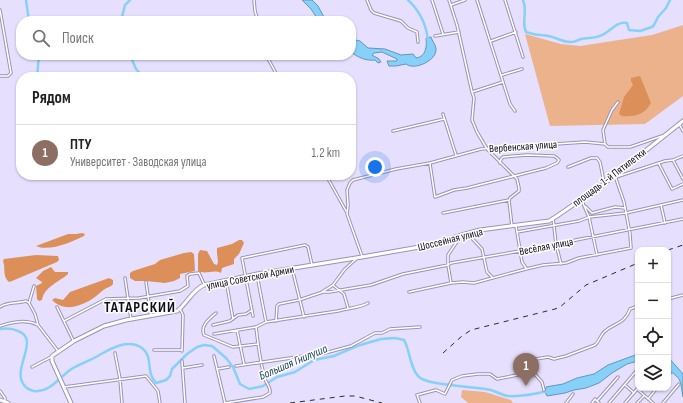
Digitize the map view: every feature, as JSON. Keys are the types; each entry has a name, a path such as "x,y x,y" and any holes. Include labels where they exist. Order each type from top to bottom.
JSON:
{"main road":[{"name":"Вербенская улица","path":"664,136 683,121"},
{"name":"площадь 1-й Пятилетки","path":"554,218 615,176 664,136"},
{"name":"Шоссейная улица","path":"347,260 431,245 467,233 549,221 554,218"},
{"name":"улица Советской Армии","path":"180,309 197,288 204,285 245,276 347,260"},
{"path":"71,403 52,361 52,357 58,351 104,326 131,319 170,313 180,309"},
{"path":"0,400 6,402"}],"street":[{"path":"254,0 254,11 256,16"},
{"path":"367,0 371,10 374,13 401,21 408,28 418,32 418,42"},
{"path":"432,0 443,34"},
{"path":"443,213 510,200 519,190 518,181 487,149 473,123 472,92 449,0"},
{"path":"451,5 465,0"},
{"path":"477,0 510,104 515,111"},
{"path":"505,0 523,57"},
{"path":"0,10 1,26 11,73 10,75 0,76"},
{"path":"435,36 458,32"},
{"path":"491,41 516,32"},
{"path":"269,60 275,72"},
{"path":"502,75 522,68"},
{"path":"472,92 503,82"},
{"path":"605,144 602,130 612,110 618,102"},
{"path":"443,114 456,155"},
{"path":"393,131 444,119"},
{"path":"679,124 683,131"},
{"name":"Вербенская улица","path":"356,179 396,169 430,163 481,149 585,142 605,144 608,147 630,147 664,136"},
{"path":"430,163 435,197 457,189 467,188 546,168 558,162 558,158 554,156 540,155 507,157 502,158 500,164"},
{"name":"площадь 1-й Пятилетки","path":"615,176 683,156"},
{"path":"568,167 591,158 597,158 600,162 605,182"},
{"path":"673,160 683,179"},
{"path":"659,164 672,189 683,184"},
{"path":"409,292 451,283 474,283 543,265 561,264 631,248 630,229 624,200 615,176"},
{"path":"329,180 347,213 347,218 362,257"},
{"name":"Вербенская улица","path":"347,213 348,186 353,180"},
{"path":"581,199 589,217 597,255"},
{"path":"510,200 522,262 526,269"},
{"path":"517,232 555,226 579,221 589,217 626,213 683,200"},
{"path":"584,205 592,213 612,208 625,208"},
{"path":"661,205 665,223"},
{"path":"554,218 556,244 561,264"},
{"name":"Весёлая улица","path":"320,293 371,284 410,272 452,263 683,219"},
{"path":"467,233 482,249 487,272 493,278"},
{"path":"451,283 448,265 449,253 460,235"},
{"path":"253,316 242,258 305,245 308,247 312,265"},
{"path":"276,321 278,305 320,293 333,285 345,269 357,258"},
{"path":"292,268 304,317"},
{"path":"64,321 106,299 128,299 184,290 188,286 187,276 190,274 199,273 204,285"},
{"path":"257,274 266,322"},
{"path":"125,278 131,319"},
{"path":"226,280 233,319"},
{"path":"146,282 151,316"},
{"path":"333,285 344,294 348,308"},
{"path":"28,303 34,286"},
{"path":"671,298 683,295"},
{"path":"0,307 4,304 12,302 20,303 26,301 35,314 38,325 58,351"},
{"path":"214,334 256,328 266,322 338,311 363,306 368,303"},
{"path":"57,307 74,341"},
{"path":"530,373 527,359 528,357 536,359 548,357 554,359 595,345 605,332 626,317 630,309 635,307"},
{"path":"154,350 182,350 183,315 180,309"},
{"path":"213,325 227,322 238,315 246,314 252,310"},
{"path":"216,313 204,326 204,335 224,342 230,346 258,344"},
{"path":"0,326 15,322 34,323 38,325"},
{"path":"236,366 325,353 351,346 375,333 382,333 390,329 420,327"},
{"path":"214,356 225,403 263,397 270,393 270,388 261,362 256,328"},
{"path":"237,330 244,364"},
{"path":"115,353 120,379 122,403"},
{"path":"32,367 52,357"},
{"path":"182,361 186,403"},
{"path":"183,368 202,364"},
{"path":"217,369 229,367"},
{"path":"420,403 417,395 436,390 445,394 449,383 454,379 464,376 490,374 496,379 534,372 542,382 544,390"},
{"path":"609,403 635,372"},
{"path":"64,387 146,376 158,391 160,403"},
{"path":"592,403 595,399 598,402 618,377"},
{"path":"663,403 679,384"},
{"path":"624,385 634,393 625,403"},
{"path":"0,391 6,402"},
{"path":"640,391 653,403"},
{"path":"648,399 655,391"},
{"path":"566,403 573,394"},
{"path":"637,403 644,396"}],"shaded area":[{"path":"683,25 683,96 645,124 550,126 525,34 561,44 580,46 652,35"},
{"path":"640,76 651,103 642,113 631,116 622,116 619,114 624,97 633,85 631,78"},
{"path":"68,234 85,234 84,236 60,246 41,248 36,246"},
{"path":"242,240 244,243 239,254 234,259 234,264 222,268 221,273 198,271 198,254 200,250 207,251 214,264 217,265 217,248 232,244"},
{"path":"191,252 194,254 195,271 180,274 180,278 174,281 165,283 135,281 130,278 130,273 133,271 155,264 160,260"},
{"path":"36,255 58,256 59,260 12,281 9,282 7,280 3,261 4,259"},
{"path":"51,267 55,272 68,272 68,274 49,288 43,295 42,300 39,301 37,299 36,286 42,282 36,278 43,271"},
{"path":"109,278 113,280 113,284 85,303 74,307 68,307 57,304 52,300 55,298 63,300 70,292"},
{"path":"462,390 485,392 511,400 513,403 468,403 461,397"}],"water":[{"path":"302,0 312,0 318,6 323,16 316,16"},
{"path":"431,37 436,48 435,53 433,57 420,65 410,66 406,64 389,66 387,61 397,61 397,59 382,52 374,53 372,55 379,59 381,62 378,63 375,60 363,59 356,55 356,40 360,41 368,48 385,49 401,55 413,54 416,58 422,56 424,53 426,48 426,38"},
{"path":"635,355 635,362 627,364 599,383 586,388 547,396 545,392 546,387 563,384 577,378 594,374 608,365"},
{"path":"671,360 683,374 683,397 680,381 671,372"}],"waterway":[{"path":"26,0 28,16"},
{"path":"122,16 125,5 130,0"},
{"path":"408,0 416,8 422,18 426,28 428,40"},
{"path":"523,0 525,8 524,24 526,32 569,42 599,36 620,23 627,23 629,30 640,31 652,27 670,0"},
{"path":"37,72 39,60"},
{"path":"132,60 139,72"},
{"name":"Большая Гнилуша","path":"0,329 14,329 24,335 27,341 27,347 21,371 21,378 24,385 34,391 44,390 54,384 73,368 124,344 136,345 146,352 151,374 156,383 166,380 170,376 172,369 187,354 197,347 204,345 212,346 226,358 233,367 240,384 249,389 263,386 277,377 295,372 314,360 334,356 357,346 381,339 395,338 404,340 416,374 424,380 442,384 491,390 508,396 523,396 548,391"}],"railway":[{"path":"671,249 683,245"},
{"path":"443,353 471,330 560,307 586,285 635,264"},
{"path":"290,403 345,396 355,396 382,403"}],"place":[{"name":"ПТУ","path":"526,386"}],"district":[{"name":"ТАТАРСКИЙ","path":"140,307"}]}
